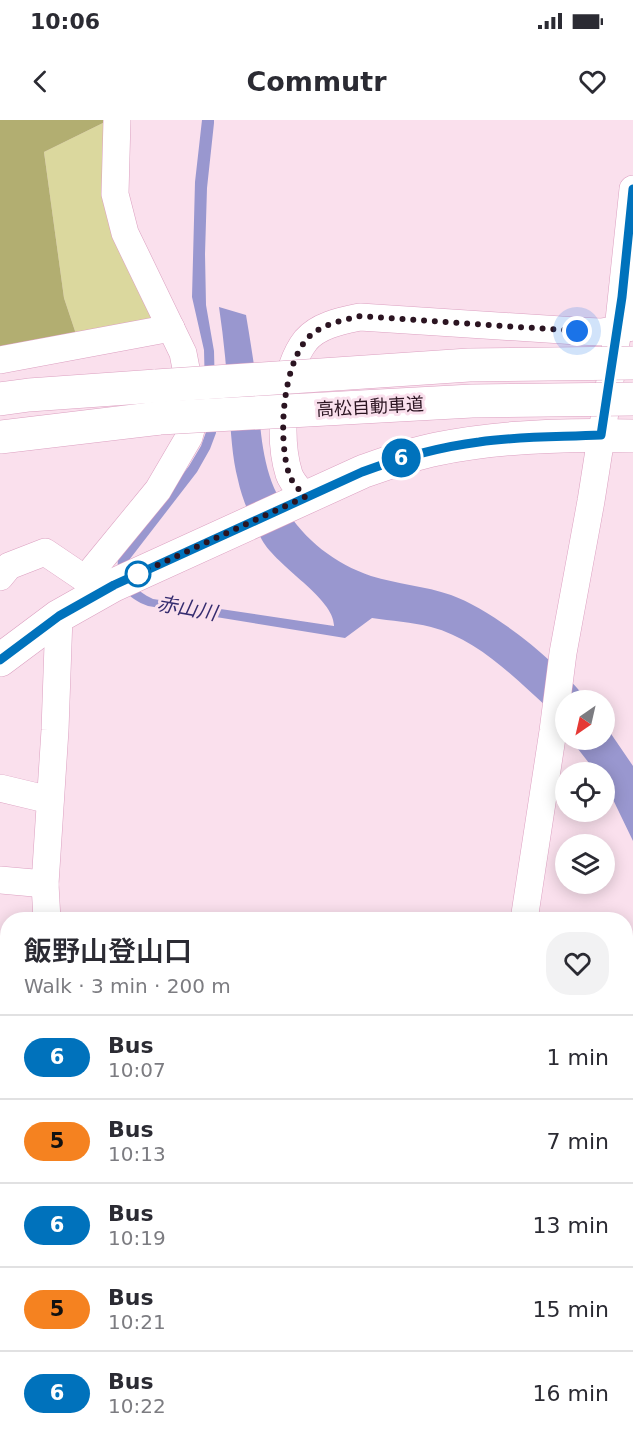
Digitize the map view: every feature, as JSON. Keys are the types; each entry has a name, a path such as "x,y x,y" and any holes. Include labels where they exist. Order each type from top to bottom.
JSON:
{"main road":[{"name":"高松自動車道","path":"0,399 29,395 469,365 633,363"},
{"name":"高松自動車道","path":"0,437 160,418 472,401 633,399"},
{"path":"0,660 59,616 90,587 139,573 362,472 405,457 480,441 601,435 633,436"}],"street":[{"path":"0,577 9,566 45,552 90,587 158,490 189,437 195,415 183,353 125,233 116,194 117,120"},
{"path":"525,912 554,730 563,653 601,435 625,328 633,189"},
{"path":"300,500 286,461 284,433 286,392 297,354 307,339 318,330 339,321 360,316 577,331 601,332 625,328"},
{"path":"0,360 171,328"},
{"path":"47,912 45,884 59,616"},
{"path":"0,788 50,800"},
{"path":"0,880 45,884"}],"shaded area":[{"path":"0,120 105,120 105,122 44,152 64,298 76,334 0,350"},
{"path":"105,122 157,309 149,321 76,334 64,298 44,152"}],"water":[{"name":"赤山川","path":"202,120 214,120 207,188 205,254 206,305 214,351 216,433 197,472 126,564 135,585 153,599 334,626 332,616 316,594 269,550 245,503 233,453 219,307 246,315 257,387 262,442 268,469 277,494 304,533 328,554 356,570 381,579 451,595 487,613 506,625 543,655 578,690 555,690 555,705 548,708 494,660 464,640 424,625 372,618 345,638 148,606 130,596 120,576 118,560 189,466 206,432 204,350 192,297 195,182"},
{"path":"615,740 633,766 633,841 615,804 615,762 588,762 579,750 615,750"}],"bus line":[{"name":"6","path":"0,660 59,616 114,585 362,472 405,457 480,441 601,435 618,330 633,189"}],"route":[{"path":"138,574 305,497 290,477 286,461 284,433 286,392 297,354 307,339 318,330 339,321 360,316 577,331"}]}
